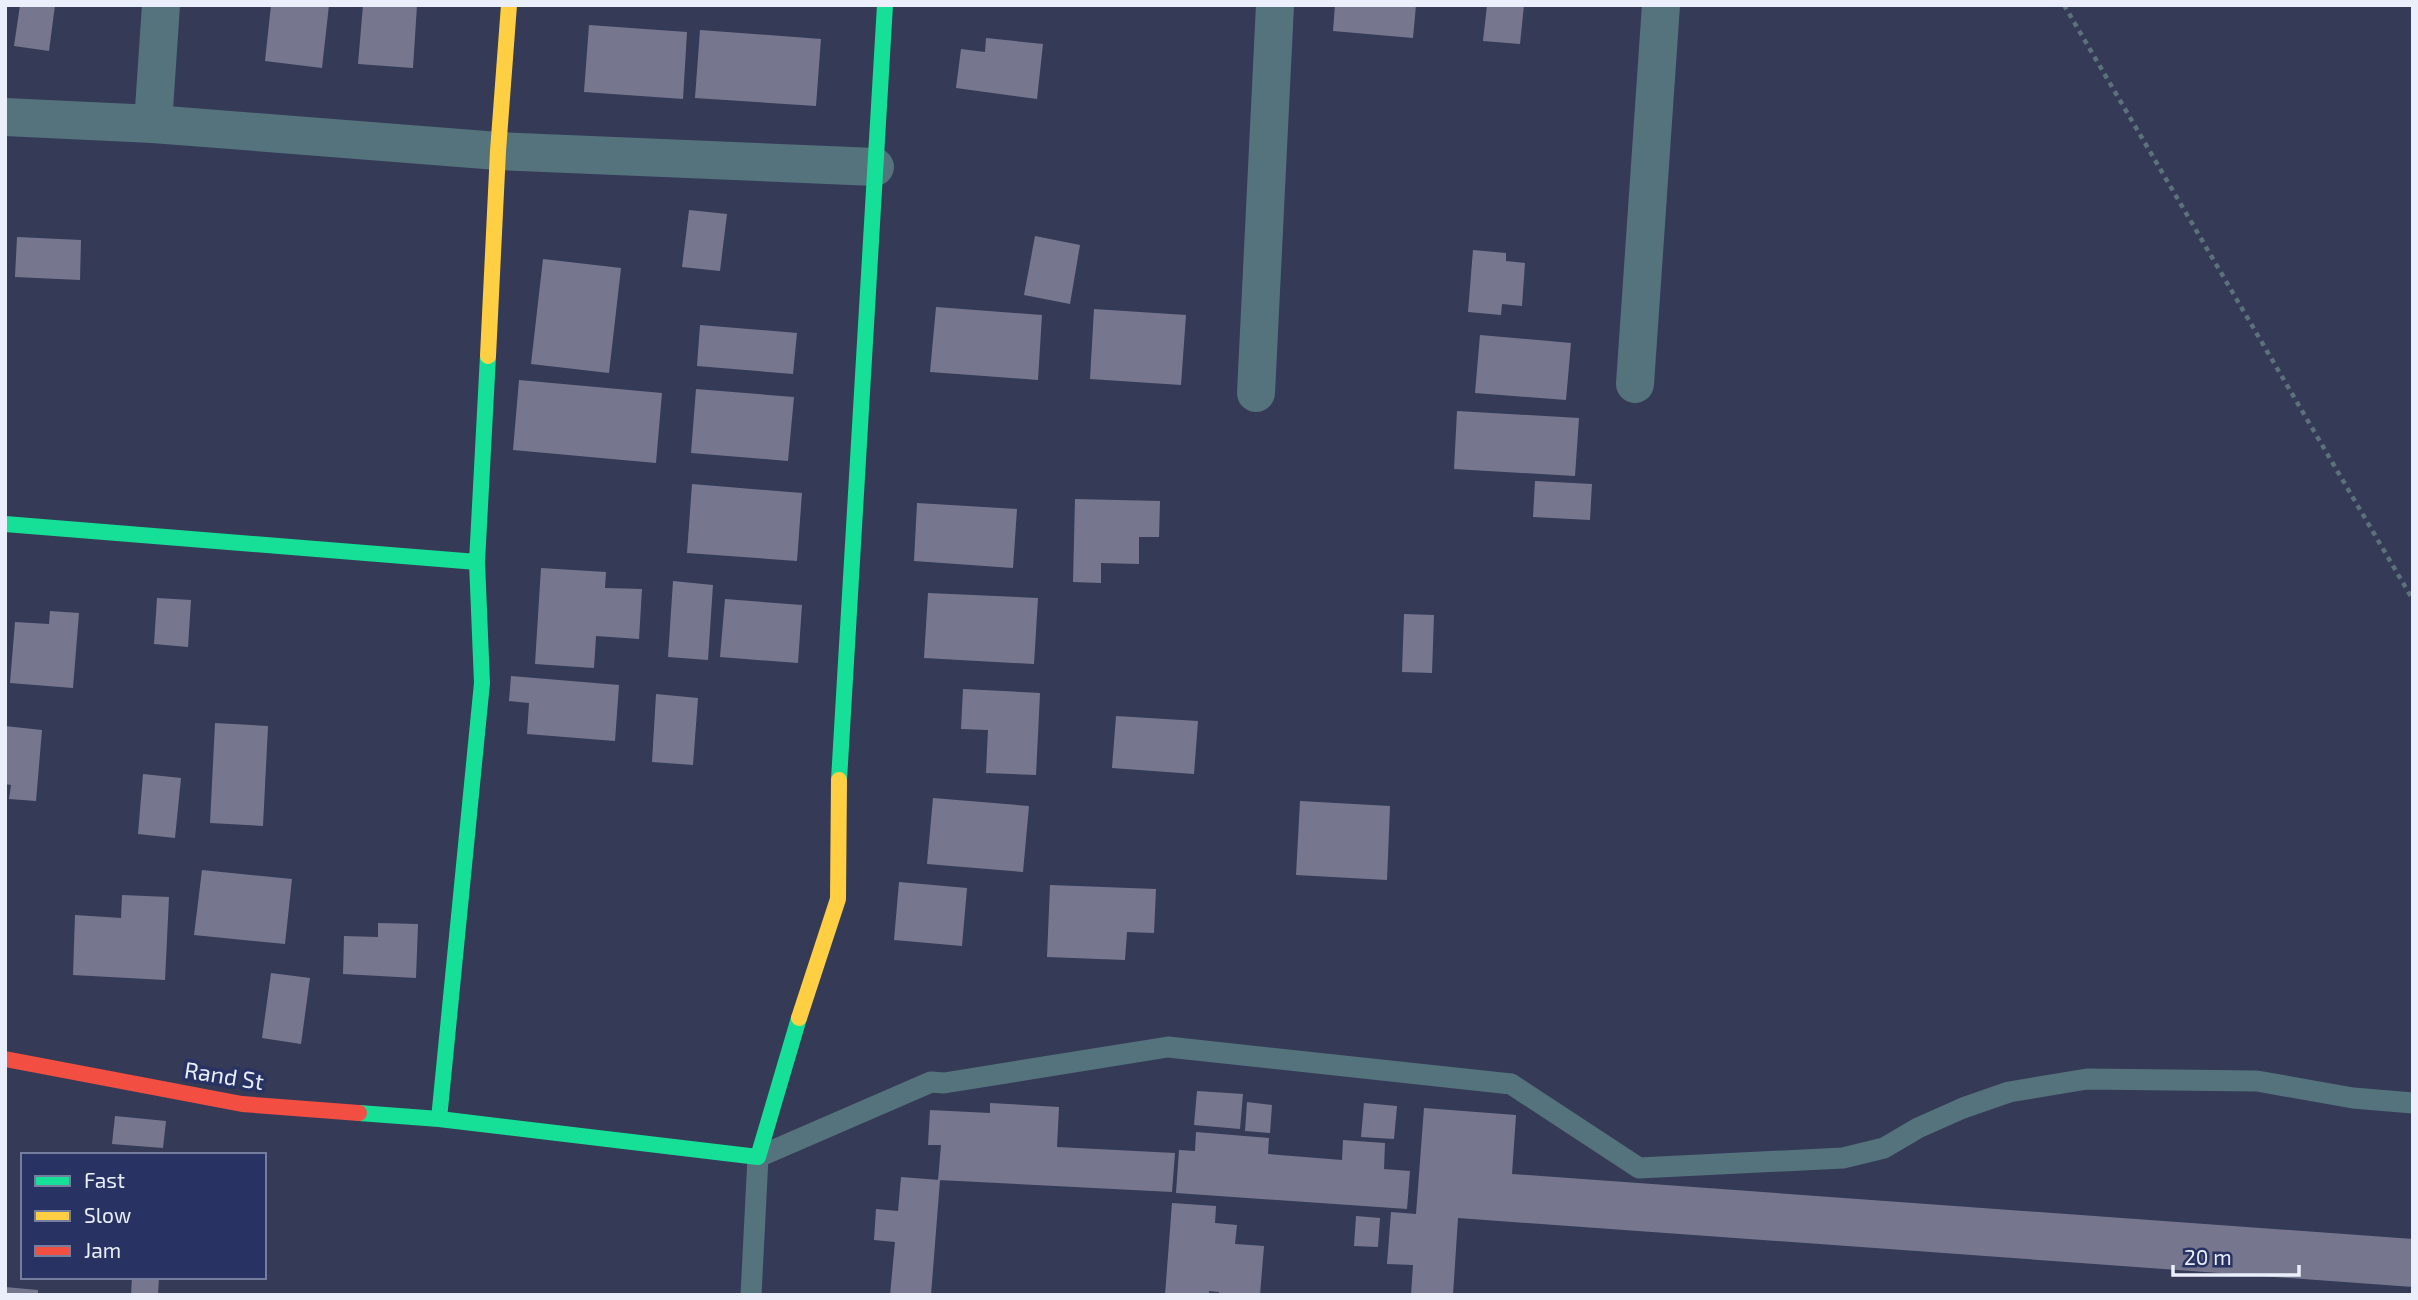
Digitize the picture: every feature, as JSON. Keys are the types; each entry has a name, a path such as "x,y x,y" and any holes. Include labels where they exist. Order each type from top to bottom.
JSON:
{"street":[{"path":"153,124 161,5"},
{"path":"439,1119 482,682 477,562 498,151 509,5"},
{"path":"758,1157 838,899 839,782 885,5"},
{"path":"1256,393 1275,5"},
{"path":"1635,384 1661,5"},
{"path":"5,117 153,124 498,151 875,167"},
{"path":"5,524 477,562"},
{"name":"Rand St","path":"5,1059 243,1104 439,1119 758,1157"}],"lane":[{"path":"751,1295 758,1157 931,1082 944,1083 1168,1047 1511,1084 1639,1168 1843,1158 1884,1148 1918,1128 2009,1092 2087,1079 2258,1081 2353,1098 2413,1103"}],"path":[{"path":"2064,5 2413,600"}],"building":[{"path":"20,5 55,5 49,51 14,46"},
{"path":"271,5 329,5 322,68 265,61"},
{"path":"363,5 417,5 413,68 358,64"},
{"path":"1335,5 1416,5 1413,38 1333,31"},
{"path":"1487,5 1524,5 1520,44 1483,41"},
{"path":"589,25 687,32 683,99 584,92"},
{"path":"700,30 821,39 816,106 695,98"},
{"path":"986,38 1043,44 1037,99 956,88 961,49 985,52"},
{"path":"689,210 727,214 720,271 682,267"},
{"path":"1035,236 1080,245 1070,304 1024,295"},
{"path":"17,237 81,240 80,280 15,277"},
{"path":"1473,250 1506,253 1506,261 1525,263 1522,306 1502,304 1501,315 1468,312"},
{"path":"543,259 621,268 609,373 531,364"},
{"path":"936,307 1042,315 1038,380 930,372"},
{"path":"1094,309 1186,315 1181,385 1090,379"},
{"path":"700,325 797,333 793,374 697,366"},
{"path":"1480,335 1571,343 1566,400 1475,393"},
{"path":"519,380 662,393 656,463 513,450"},
{"path":"696,389 794,397 788,461 691,453"},
{"path":"1457,411 1579,418 1575,476 1454,469"},
{"path":"1535,481 1592,484 1590,520 1533,517"},
{"path":"692,484 802,493 797,561 687,553"},
{"path":"1075,499 1160,501 1159,537 1139,537 1139,564 1101,563 1101,583 1073,582"},
{"path":"917,503 1017,509 1013,568 914,561"},
{"path":"541,568 606,572 605,588 642,589 639,639 596,636 594,668 535,664"},
{"path":"673,581 713,585 708,660 668,657"},
{"path":"928,593 1038,598 1034,664 924,658"},
{"path":"157,598 191,600 188,647 154,644"},
{"path":"725,599 802,605 798,663 720,657"},
{"path":"50,611 79,613 73,688 10,683 15,622 49,624"},
{"path":"1404,614 1434,615 1432,673 1402,672"},
{"path":"511,676 619,685 615,741 527,734 529,703 509,701"},
{"path":"963,689 1040,693 1036,775 986,773 988,730 961,729"},
{"path":"656,694 698,698 693,765 652,762"},
{"path":"1116,716 1198,721 1194,774 1112,768"},
{"path":"215,723 268,726 263,826 210,823"},
{"path":"5,726 42,730 36,801 9,799 11,785 5,784"},
{"path":"143,774 181,778 175,838 138,834"},
{"path":"933,798 1029,806 1023,872 927,864"},
{"path":"1300,801 1390,806 1387,880 1296,875"},
{"path":"202,870 292,879 285,944 194,935"},
{"path":"899,882 967,888 962,946 894,940"},
{"path":"1050,885 1156,889 1154,933 1127,932 1125,960 1047,957"},
{"path":"122,895 169,897 165,980 73,975 75,915 121,918"},
{"path":"378,923 418,924 416,978 343,974 344,936 378,937"},
{"path":"271,973 310,978 301,1044 262,1038"},
{"path":"1197,1091 1243,1094 1240,1129 1194,1125"},
{"path":"1247,1102 1272,1105 1270,1133 1245,1131"},
{"path":"990,1103 1059,1107 1057,1147 1175,1153 1172,1192 938,1180 941,1145 928,1145 930,1110 990,1113"},
{"path":"1364,1103 1397,1106 1394,1139 1361,1137"},
{"path":"1424,1108 1516,1115 1512,1174 2413,1239 2413,1287 1458,1218 1453,1295 1411,1295 1413,1265 1387,1264 1391,1212 1416,1214"},
{"path":"115,1116 166,1121 163,1148 112,1144"},
{"path":"1196,1132 1269,1138 1268,1154 1342,1160 1343,1140 1385,1143 1384,1169 1410,1171 1407,1209 1176,1193 1179,1150 1195,1151"},
{"path":"901,1177 940,1180 931,1295 890,1295 895,1242 874,1240 876,1209 898,1211"},
{"path":"1172,1203 1216,1206 1215,1223 1237,1225 1235,1244 1264,1246 1260,1295 1219,1295 1219,1292 1209,1291 1209,1295 1165,1295"},
{"path":"1356,1216 1380,1218 1378,1247 1354,1246"},
{"path":"132,1279 159,1279 158,1295 131,1295"},
{"path":"5,1287 38,1290 38,1295 5,1295"}],"traffic: fast":[{"path":"839,780 885,5"},
{"path":"439,1119 482,683 477,562 488,356"},
{"path":"5,524 477,562"},
{"path":"359,1113 439,1119 758,1157 799,1018"}],"traffic: slow":[{"path":"488,356 498,151 509,5"},
{"path":"799,1018 838,899 839,780"}],"traffic: jam":[{"path":"5,1059 242,1104 359,1113"}]}
